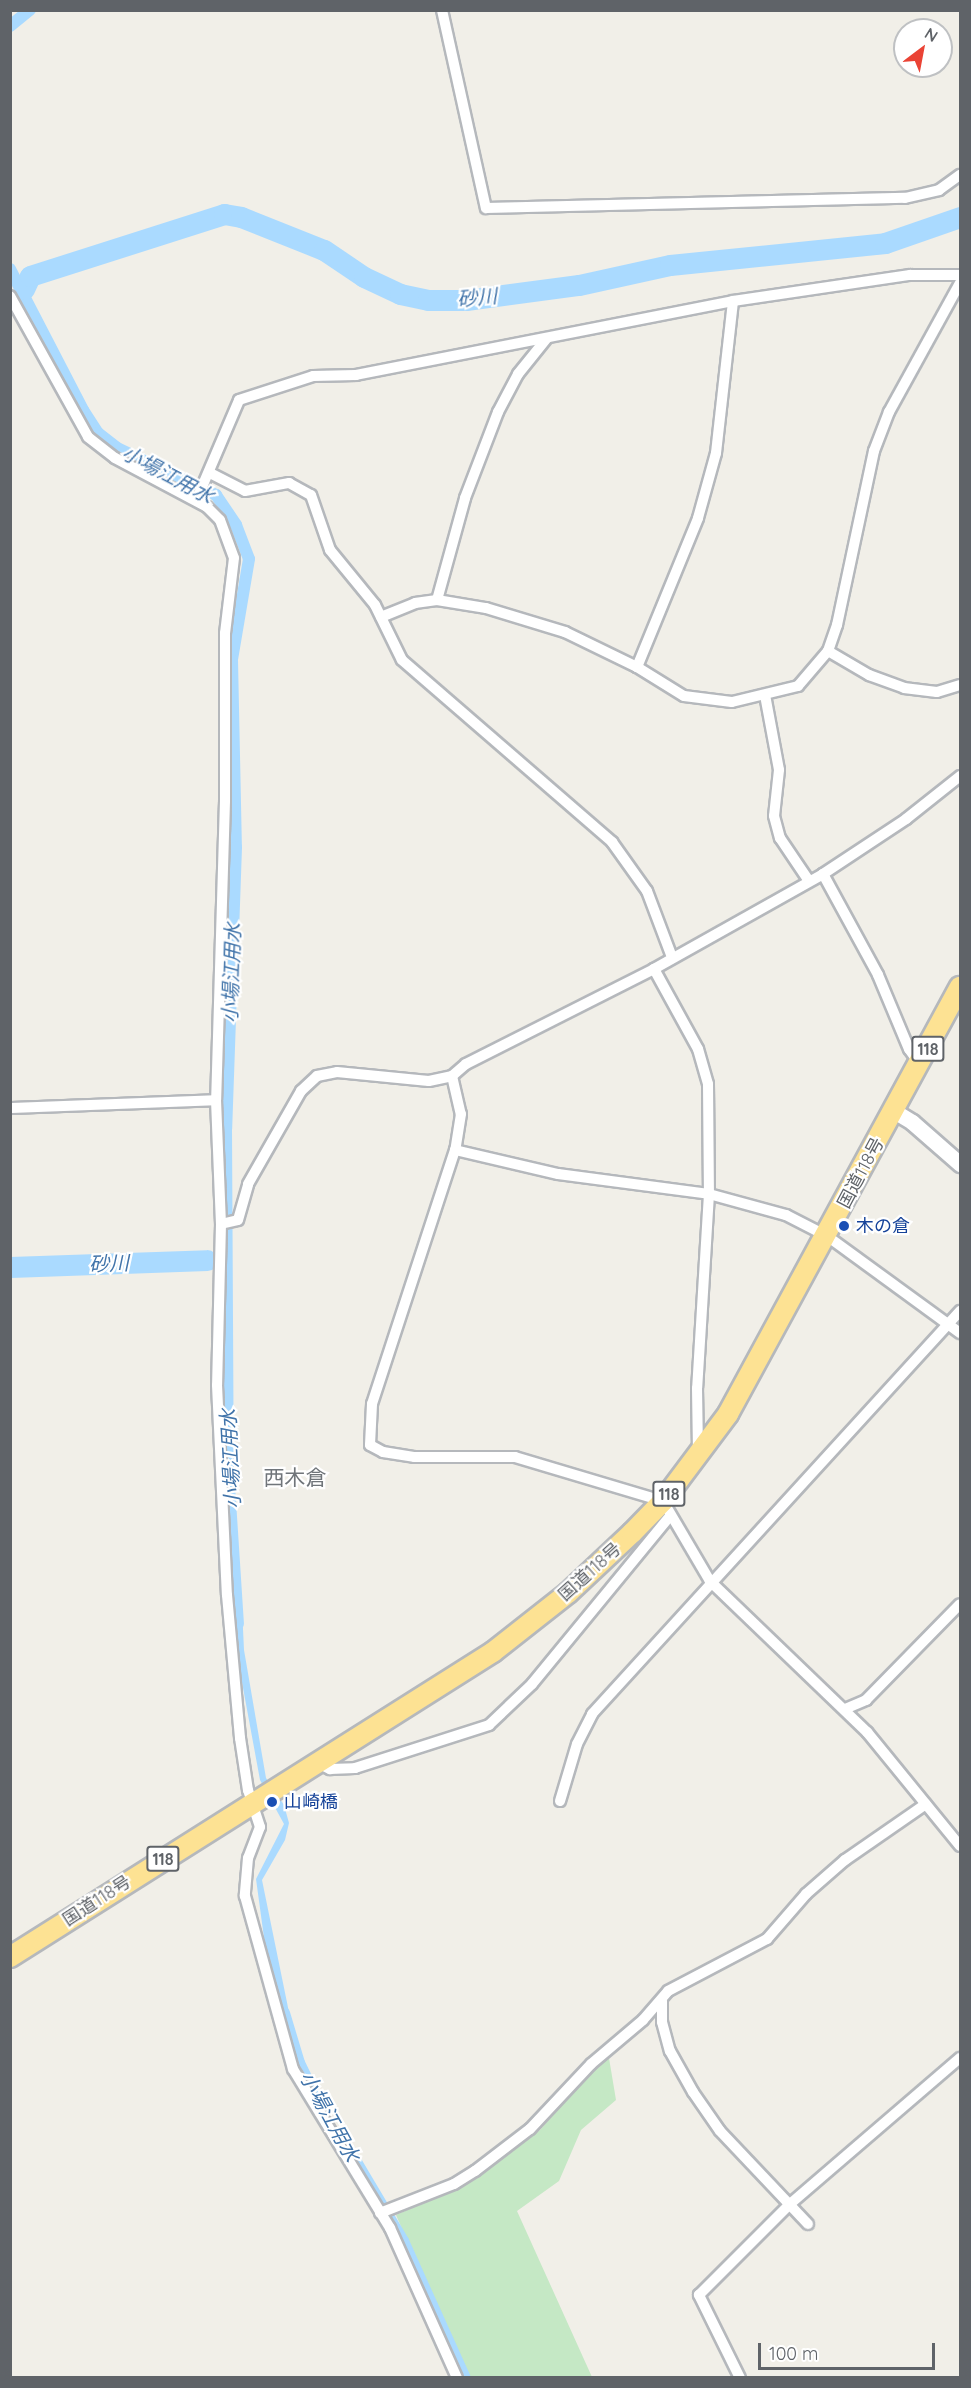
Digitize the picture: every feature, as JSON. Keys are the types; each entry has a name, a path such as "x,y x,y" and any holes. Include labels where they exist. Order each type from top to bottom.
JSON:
{"highway":[{"name":"国道118号","path":"10,1957 316,1762 494,1652 666,1508 755,1367 960,987"}],"street":[{"path":"442,10 486,208 905,198 939,190 960,175"},
{"path":"199,494 239,400 314,376 356,375 733,301 909,275 960,275"},
{"path":"381,617 415,603 437,600 486,608 565,633 637,668 684,696 732,702 798,686 828,651 849,573 874,451 889,412 960,283"},
{"path":"10,296 88,437 115,458 207,507 220,520 234,558 225,633 225,801 216,1100 228,1222 217,1385 227,1594 240,1738 260,1827 248,1858 245,1896 284,2048 305,2094 386,2211 457,2378"},
{"path":"637,668 698,518 716,453 733,301"},
{"path":"437,600 465,498 498,412 518,374 547,338"},
{"path":"208,477 245,490 289,483 302,487 317,505 330,550 381,617 402,660 612,842 647,891 672,957"},
{"path":"828,651 869,675 904,688 937,693 960,685"},
{"path":"765,695 779,770 774,816 780,838 809,881"},
{"path":"228,1222 301,1091 316,1076 337,1072 429,1081 452,1076 466,1064 654,969 823,874 906,819 960,776"},
{"path":"823,874 878,975 909,1049 920,1064"},
{"path":"654,969 706,1069 709,1194 697,1388 698,1456"},
{"path":"452,1076 461,1114 455,1150 372,1404 370,1445 383,1452 414,1457 515,1457 666,1508 710,1581 845,1709 887,1754 960,1846"},
{"path":"10,1108 216,1100"},
{"path":"894,1111 912,1122 960,1164"},
{"path":"455,1150 558,1174 709,1194 786,1215 827,1236 960,1334"},
{"path":"560,1802 577,1744 592,1714 710,1581 960,1311"},
{"path":"316,1762 330,1768 355,1768 489,1725 532,1684 666,1508"},
{"path":"845,1709 866,1700 960,1604"},
{"path":"386,2211 454,2184 476,2171 530,2128 591,2064 662,2001 668,1991 767,1939 806,1894 845,1860 926,1804"},
{"path":"662,2001 662,2022 670,2051 693,2092 720,2131 808,2224"},
{"path":"740,2378 699,2295 790,2204 960,2058"}],"green space":[{"path":"608,2052 616,2100 581,2130 559,2181 517,2211 592,2377 467,2377 396,2215 474,2180 540,2130"}],"water":[{"path":"242,1608 244,1650 266,1778 284,1805 289,1823 285,1840 262,1880 292,2027 283,2028 265,1945 256,1879 284,1824 260,1780 236,1650 234,1609"}],"waterway":[{"name":"小場江用水","path":"10,26 30,10"},
{"name":"砂川","path":"24,289 30,276 224,214 241,217 324,250 364,277 400,294 428,300 466,300 579,285 670,265 885,243 960,217"},
{"name":"小場江用水","path":"10,269 83,410 98,433 117,448 216,495 236,525 249,559 232,660 236,847 226,1129 228,1470 238,1624"},
{"name":"砂川","path":"10,1267 207,1260"},
{"name":"小場江用水","path":"284,2013 299,2063 316,2098"},
{"name":"小場江用水","path":"346,2145 403,2241 465,2378"}],"place":[{"name":"木の倉","path":"844,1226"},
{"name":"山崎橋","path":"272,1802"}],"district":[{"name":"西木倉","path":"295,1477"}]}
